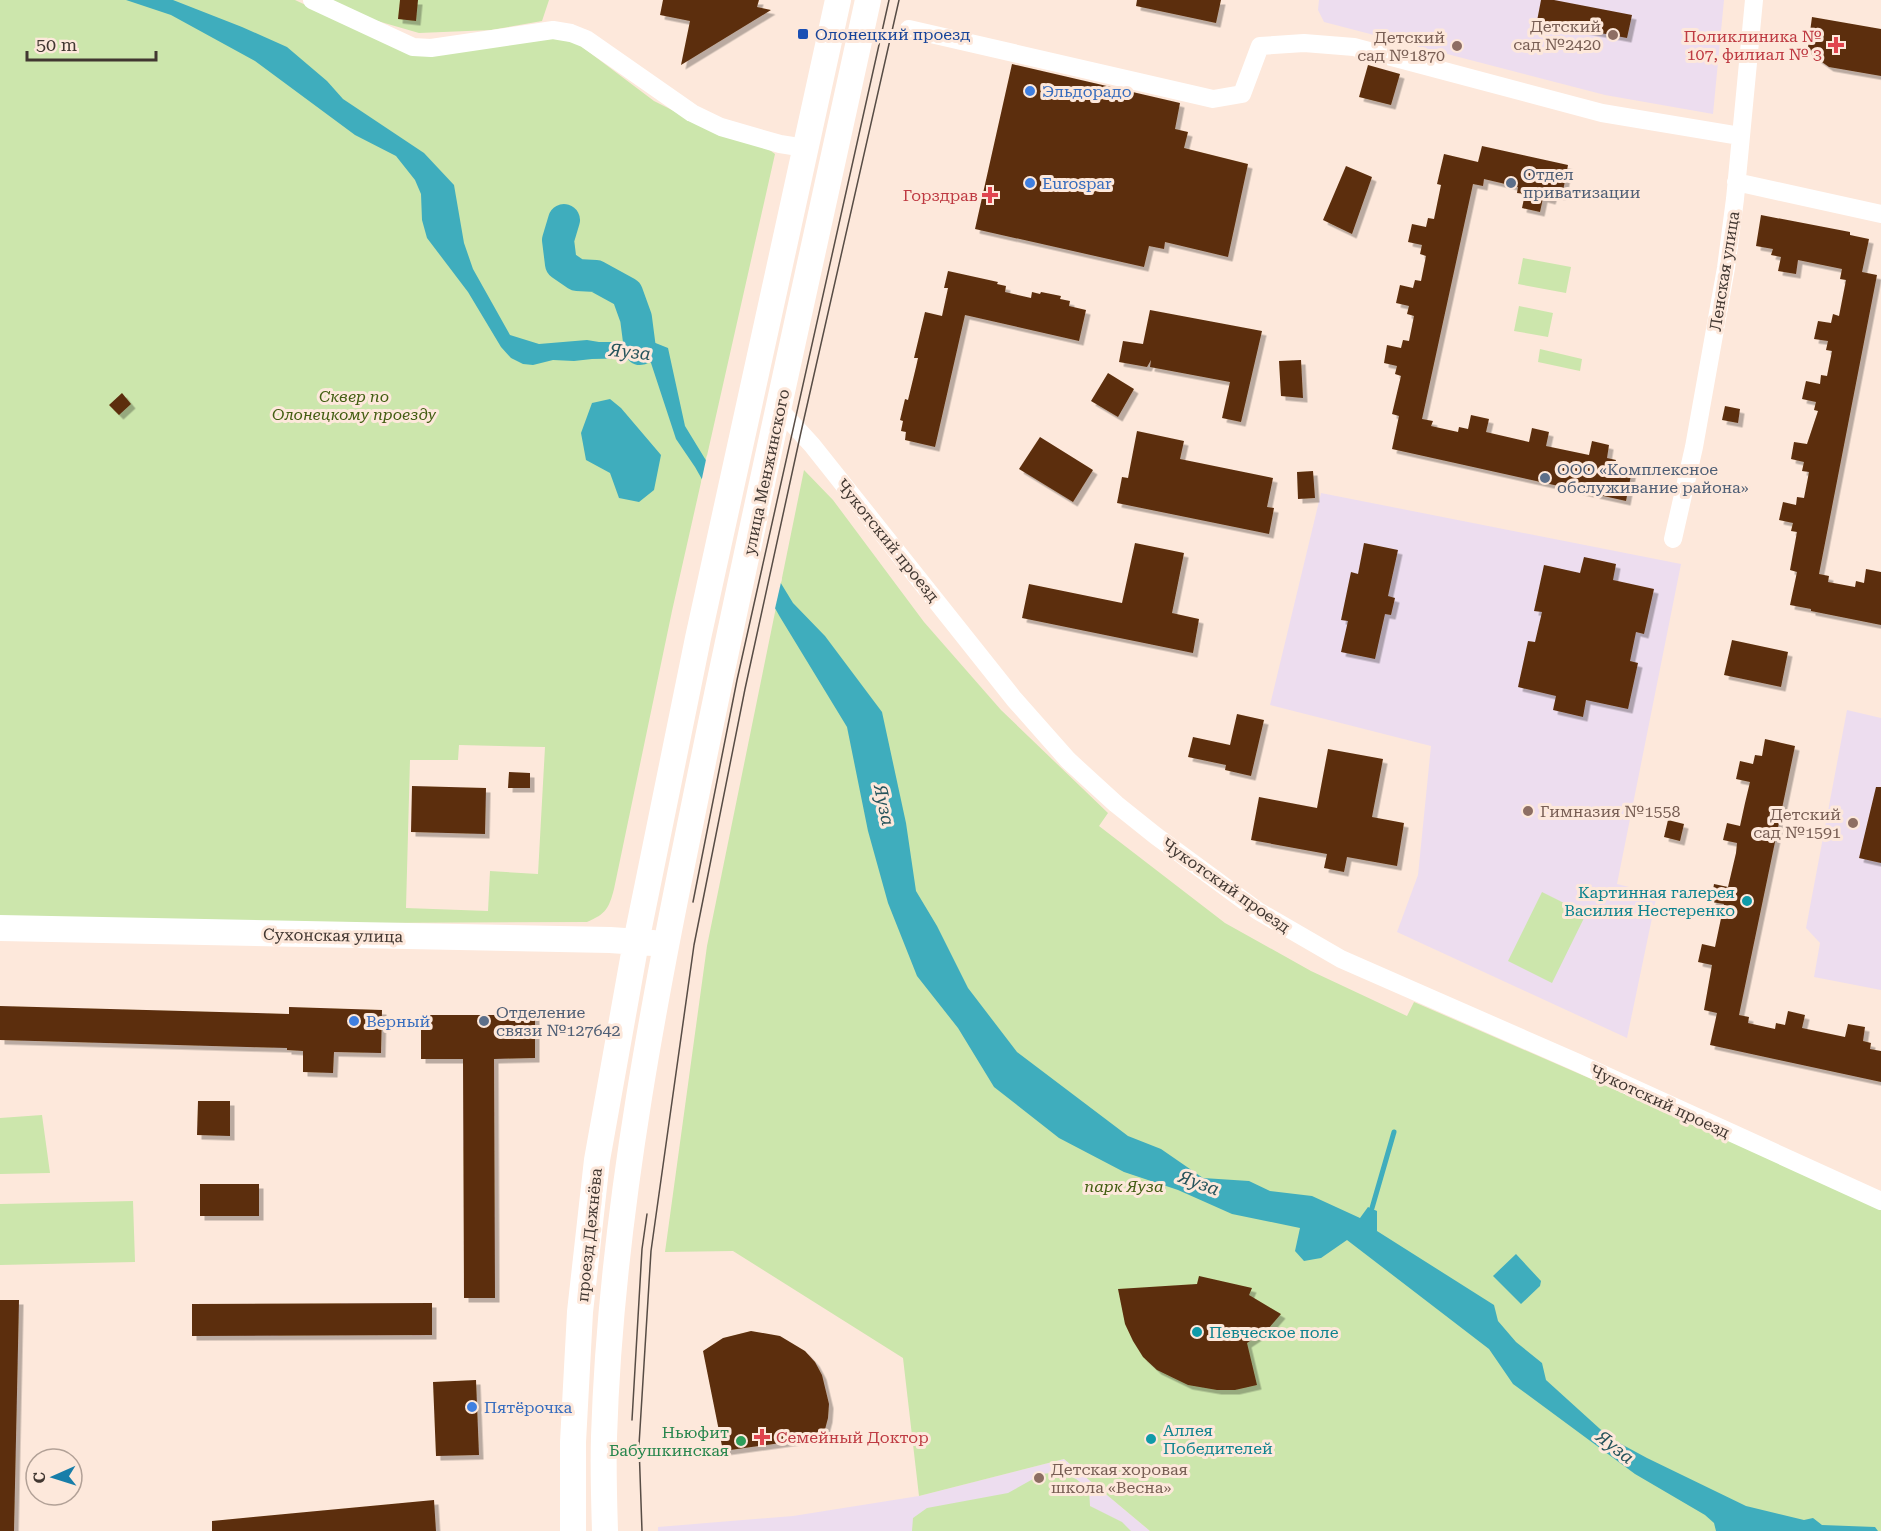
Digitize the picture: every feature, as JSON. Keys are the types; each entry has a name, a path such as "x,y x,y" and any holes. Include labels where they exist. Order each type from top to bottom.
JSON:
{"main road":[{"name":"улица Менжинского","path":"636,942 698,638 838,0"},
{"name":"улица Менжинского","path":"666,944 723,665 868,0"},
{"name":"Сухонская улица","path":"0,928 666,944"},
{"name":"проезд Дежнёва","path":"573,1531 572,1473 580,1312 597,1160 636,942"},
{"name":"проезд Дежнёва","path":"605,1531 604,1438 613,1295 629,1160 666,944"}],"street":[{"path":"312,0 413,47 431,48 554,30 571,33 586,39 692,113 721,127 780,144 805,148"},
{"name":"Ленская улица","path":"1673,539 1694,447 1719,276 1736,182 1754,0"},
{"path":"909,29 1213,99 1242,94 1260,46 1304,43 1354,47 1602,113 1740,136"},
{"path":"1736,182 1881,214"},
{"name":"Чукотский проезд","path":"777,421 812,445 1014,699 1068,760 1148,830 1250,904 1341,959 1587,1067 1881,1201"}],"shaded area":[{"name":"Детский сад №2420","path":"1319,0 1724,0 1713,114 1605,95 1324,22 1318,10"},
{"name":"Гимназия №1558","path":"1321,493 1681,564 1617,884 1657,894 1627,1038 1397,932 1418,875 1431,746 1270,705"},
{"name":"Детский сад №1591","path":"1847,710 1881,718 1881,990 1814,977 1820,943 1806,928"},
{"name":"Детская хоровая школа «Весна»","path":"1064,1459 1150,1531 658,1531 658,1527 793,1516 919,1496"}],"green space":[{"name":"Сквер по Олонецкому проезду","path":"0,0 295,0 415,56 547,37 577,43 654,101 704,126 767,148 775,154 672,611 614,889 603,913 587,922 357,923 0,916","holes":["459,745 545,747 538,874 490,871 488,911 406,908 410,760 458,760"]},
{"path":"331,0 549,0 542,21 491,30 419,33 374,20"},
{"path":"1523,258 1571,267 1566,293 1518,284"},
{"path":"1519,306 1553,313 1548,337 1514,331"},
{"path":"1540,349 1582,359 1580,371 1538,362"},
{"name":"парк Яуза","path":"804,470 833,500 924,622 1001,710 1108,813 1099,826 1225,923 1311,971 1407,1016 1414,1002 1644,1102 1881,1210 1881,1531 1150,1531 1064,1459 919,1496 903,1358 733,1251 665,1252 707,946"},
{"path":"1542,892 1586,914 1552,983 1508,961"},
{"path":"42,1115 50,1173 0,1174 0,1118"},
{"path":"133,1201 135,1262 0,1265 0,1204"},
{"path":"1059,1472 1076,1479 1089,1489 1090,1506 1122,1522 1131,1531 912,1531 913,1518 927,1508 1008,1493 1042,1474"}],"water":[{"name":"Яуза","path":"126,0 173,0 287,47 327,81 343,99 424,153 454,185 464,243 473,269 510,335 539,344 587,340 653,342 668,348 685,426 793,603 825,636 882,712 906,823 916,891 937,926 968,988 1017,1052 1128,1136 1161,1149 1203,1178 1249,1181 1270,1191 1312,1196 1360,1218 1368,1207 1377,1211 1377,1231 1494,1305 1498,1321 1516,1342 1542,1363 1546,1380 1610,1438 1746,1506 1804,1520 1813,1518 1822,1525 1875,1527 1878,1531 1716,1531 1714,1523 1705,1515 1635,1474 1513,1384 1489,1349 1347,1240 1321,1258 1304,1261 1295,1251 1300,1228 1232,1214 1178,1190 1124,1172 1059,1138 994,1087 958,1028 917,976 888,903 868,831 847,727 780,617 695,467 676,439 651,363 639,358 553,360 533,365 523,364 511,358 501,347 468,292 427,238 422,220 421,194 415,180 396,156 355,135 255,61 171,15"},
{"path":"610,399 621,408 661,455 654,490 639,502 619,498 610,473 586,460 581,433 592,403"},
{"path":"1516,1254 1541,1281 1540,1286 1521,1304 1493,1276"}],"pier":[{"path":"707,455 782,578 774,613 701,483"}],"building":[{"path":"400,0 418,0 416,21 398,19"},
{"path":"663,0 759,0 757,7 771,10 681,65 690,21 660,15"},
{"path":"1137,0 1221,0 1216,23 1136,6"},
{"path":"1541,0 1554,0 1632,15 1627,38 1537,21"},
{"path":"1812,17 1881,29 1881,76 1829,67 1812,55 1808,47"},
{"path":"1012,64 1180,103 1175,129 1188,132 1184,148 1248,164 1228,257 1165,242 1164,249 1149,246 1144,267 975,229"},
{"path":"1368,65 1400,74 1391,105 1359,97"},
{"path":"1482,146 1568,165 1562,196 1553,194 1551,200 1543,198 1540,212 1522,208 1525,194 1517,193 1518,187 1484,179 1483,186 1473,184 1422,419 1433,421 1431,426 1458,432 1459,427 1468,429 1471,415 1489,419 1486,432 1529,442 1532,428 1549,432 1546,446 1589,455 1592,441 1609,445 1607,458 1616,460 1614,466 1632,470 1626,501 1392,449 1399,416 1392,414 1401,376 1395,374 1397,366 1384,363 1387,345 1401,348 1403,340 1409,341 1414,316 1407,314 1409,306 1396,303 1400,285 1413,288 1415,280 1421,281 1426,256 1420,254 1422,245 1408,242 1412,224 1426,227 1428,218 1434,219 1441,185 1437,184 1444,154 1478,162"},
{"path":"1346,166 1372,177 1352,234 1323,220"},
{"path":"1761,215 1850,232 1850,235 1869,239 1862,272 1877,275 1819,574 1829,576 1828,582 1855,587 1856,581 1864,583 1866,569 1881,572 1881,625 1790,605 1797,572 1790,570 1797,532 1791,531 1793,523 1779,520 1783,502 1796,505 1797,497 1804,498 1809,472 1802,471 1804,462 1791,459 1794,442 1807,444 1818,411 1814,410 1816,402 1802,399 1806,381 1820,384 1821,375 1827,376 1832,351 1826,350 1828,341 1814,339 1818,321 1831,323 1833,314 1839,316 1846,280 1840,279 1842,269 1798,260 1796,274 1778,271 1781,257 1771,255 1773,249 1756,246"},
{"path":"948,271 998,282 997,284 1006,286 1005,292 1031,298 1032,292 1061,296 1060,299 1070,301 1069,306 1086,310 1079,341 965,315 935,447 905,440 906,432 901,431 903,421 900,420 905,399 908,400 916,367 918,358 914,358 925,312 942,316 948,288 944,288"},
{"path":"1150,310 1262,331 1241,422 1222,418 1230,382 1150,367 1151,360 1147,367 1119,362 1123,341 1143,344"},
{"path":"1301,360 1303,398 1281,396 1279,361"},
{"path":"1108,373 1134,389 1118,417 1091,401"},
{"path":"122,393 131,404 119,415 109,405"},
{"path":"1725,406 1740,409 1738,423 1722,420"},
{"path":"1137,431 1184,441 1180,459 1273,478 1267,507 1274,508 1269,534 1117,503 1122,477 1128,478"},
{"path":"1040,437 1093,470 1073,502 1019,469"},
{"path":"1313,471 1315,498 1298,499 1297,472"},
{"path":"1135,543 1184,553 1172,613 1199,619 1193,653 1022,618 1029,584 1122,603"},
{"path":"1364,543 1398,550 1388,596 1395,598 1391,615 1385,614 1375,659 1341,652 1348,621 1341,620 1351,572 1358,574"},
{"path":"1584,557 1616,564 1613,580 1654,589 1644,634 1636,632 1630,661 1638,663 1628,709 1586,700 1583,717 1553,710 1556,696 1518,687 1528,641 1535,642 1542,612 1534,611 1544,565 1580,573"},
{"path":"1732,640 1788,652 1781,687 1724,675"},
{"path":"1237,714 1264,720 1251,776 1225,770 1226,765 1188,757 1193,737 1230,745"},
{"path":"1765,739 1795,746 1739,1015 1749,1017 1748,1023 1775,1029 1776,1023 1785,1025 1788,1011 1805,1015 1802,1028 1845,1037 1848,1024 1865,1027 1863,1041 1871,1043 1870,1049 1881,1051 1881,1082 1710,1045 1717,1013 1704,1010 1712,965 1698,962 1702,944 1715,947 1724,904 1711,902 1714,884 1728,887 1736,853 1737,843 1723,840 1727,823 1740,826 1750,782 1736,779 1740,761 1753,764 1755,755 1762,756"},
{"path":"1328,749 1383,759 1372,817 1404,823 1397,866 1347,857 1344,872 1324,868 1327,854 1251,840 1259,797 1317,808"},
{"path":"509,772 530,773 530,788 508,788"},
{"path":"412,786 486,788 485,834 411,832"},
{"path":"1876,787 1881,787 1881,863 1859,858"},
{"path":"1668,820 1684,824 1680,841 1664,837"},
{"path":"0,1006 289,1014 289,1007 382,1010 381,1053 334,1052 333,1073 303,1072 303,1051 287,1050 287,1048 0,1040"},
{"path":"421,1015 535,1015 535,1058 494,1059 495,1298 464,1298 463,1059 421,1059"},
{"path":"198,1101 230,1101 230,1136 197,1135"},
{"path":"200,1184 259,1184 259,1216 200,1216"},
{"name":"Певческое поле","path":"1199,1276 1252,1288 1249,1295 1281,1314 1268,1329 1247,1343 1257,1385 1235,1390 1217,1390 1188,1385 1157,1370 1143,1357 1133,1341 1125,1324 1118,1289 1197,1284"},
{"path":"0,1300 19,1300 14,1531 0,1531"},
{"path":"432,1303 432,1335 192,1336 192,1304"},
{"path":"751,1331 780,1336 805,1351 815,1362 822,1375 829,1404 823,1437 723,1451 703,1351 723,1338"},
{"path":"476,1380 479,1455 436,1456 433,1382"},
{"path":"434,1500 436,1531 212,1531 212,1521"}],"waterway":[{"name":"Яуза","path":"564,220 558,240 561,264 577,275 596,276 627,293 636,318 640,349"},
{"path":"1372,1208 1394,1132"}],"tram line":[{"path":"693,902 737,680 889,0"},
{"path":"642,1531 639,1445 651,1251 694,945 745,689 899,0"},
{"path":"632,1420 642,1249 647,1214"}],"place":[{"name":"Олонецкий проезд","path":"803,34"},
{"name":"Детский сад №2420","path":"1613,35"},
{"name":"Поликлиника № 107, филиал № 3","path":"1836,45"},
{"name":"Детский сад №1870","path":"1457,46"},
{"name":"Эльдорадо","path":"1030,91"},
{"name":"Eurospar","path":"1030,183"},
{"name":"Отдел приватизации","path":"1511,183"},
{"name":"Горздрав","path":"990,195"},
{"name":"ООО «Комплексное обслуживание района»","path":"1545,478"},
{"name":"Гимназия №1558","path":"1528,811"},
{"name":"Детский сад №1591","path":"1853,823"},
{"name":"Картинная галерея Василия Нестеренко","path":"1747,901"},
{"name":"Верный","path":"354,1021"},
{"name":"Отделение связи №127642","path":"484,1021"},
{"name":"Певческое поле","path":"1197,1332"},
{"name":"Пятёрочка","path":"472,1407"},
{"name":"Семейный Доктор","path":"762,1437"},
{"name":"Аллея Победителей","path":"1151,1439"},
{"name":"Ньюфит Бабушкинская","path":"741,1441"},
{"name":"Детская хоровая школа «Весна»","path":"1039,1478"}]}
